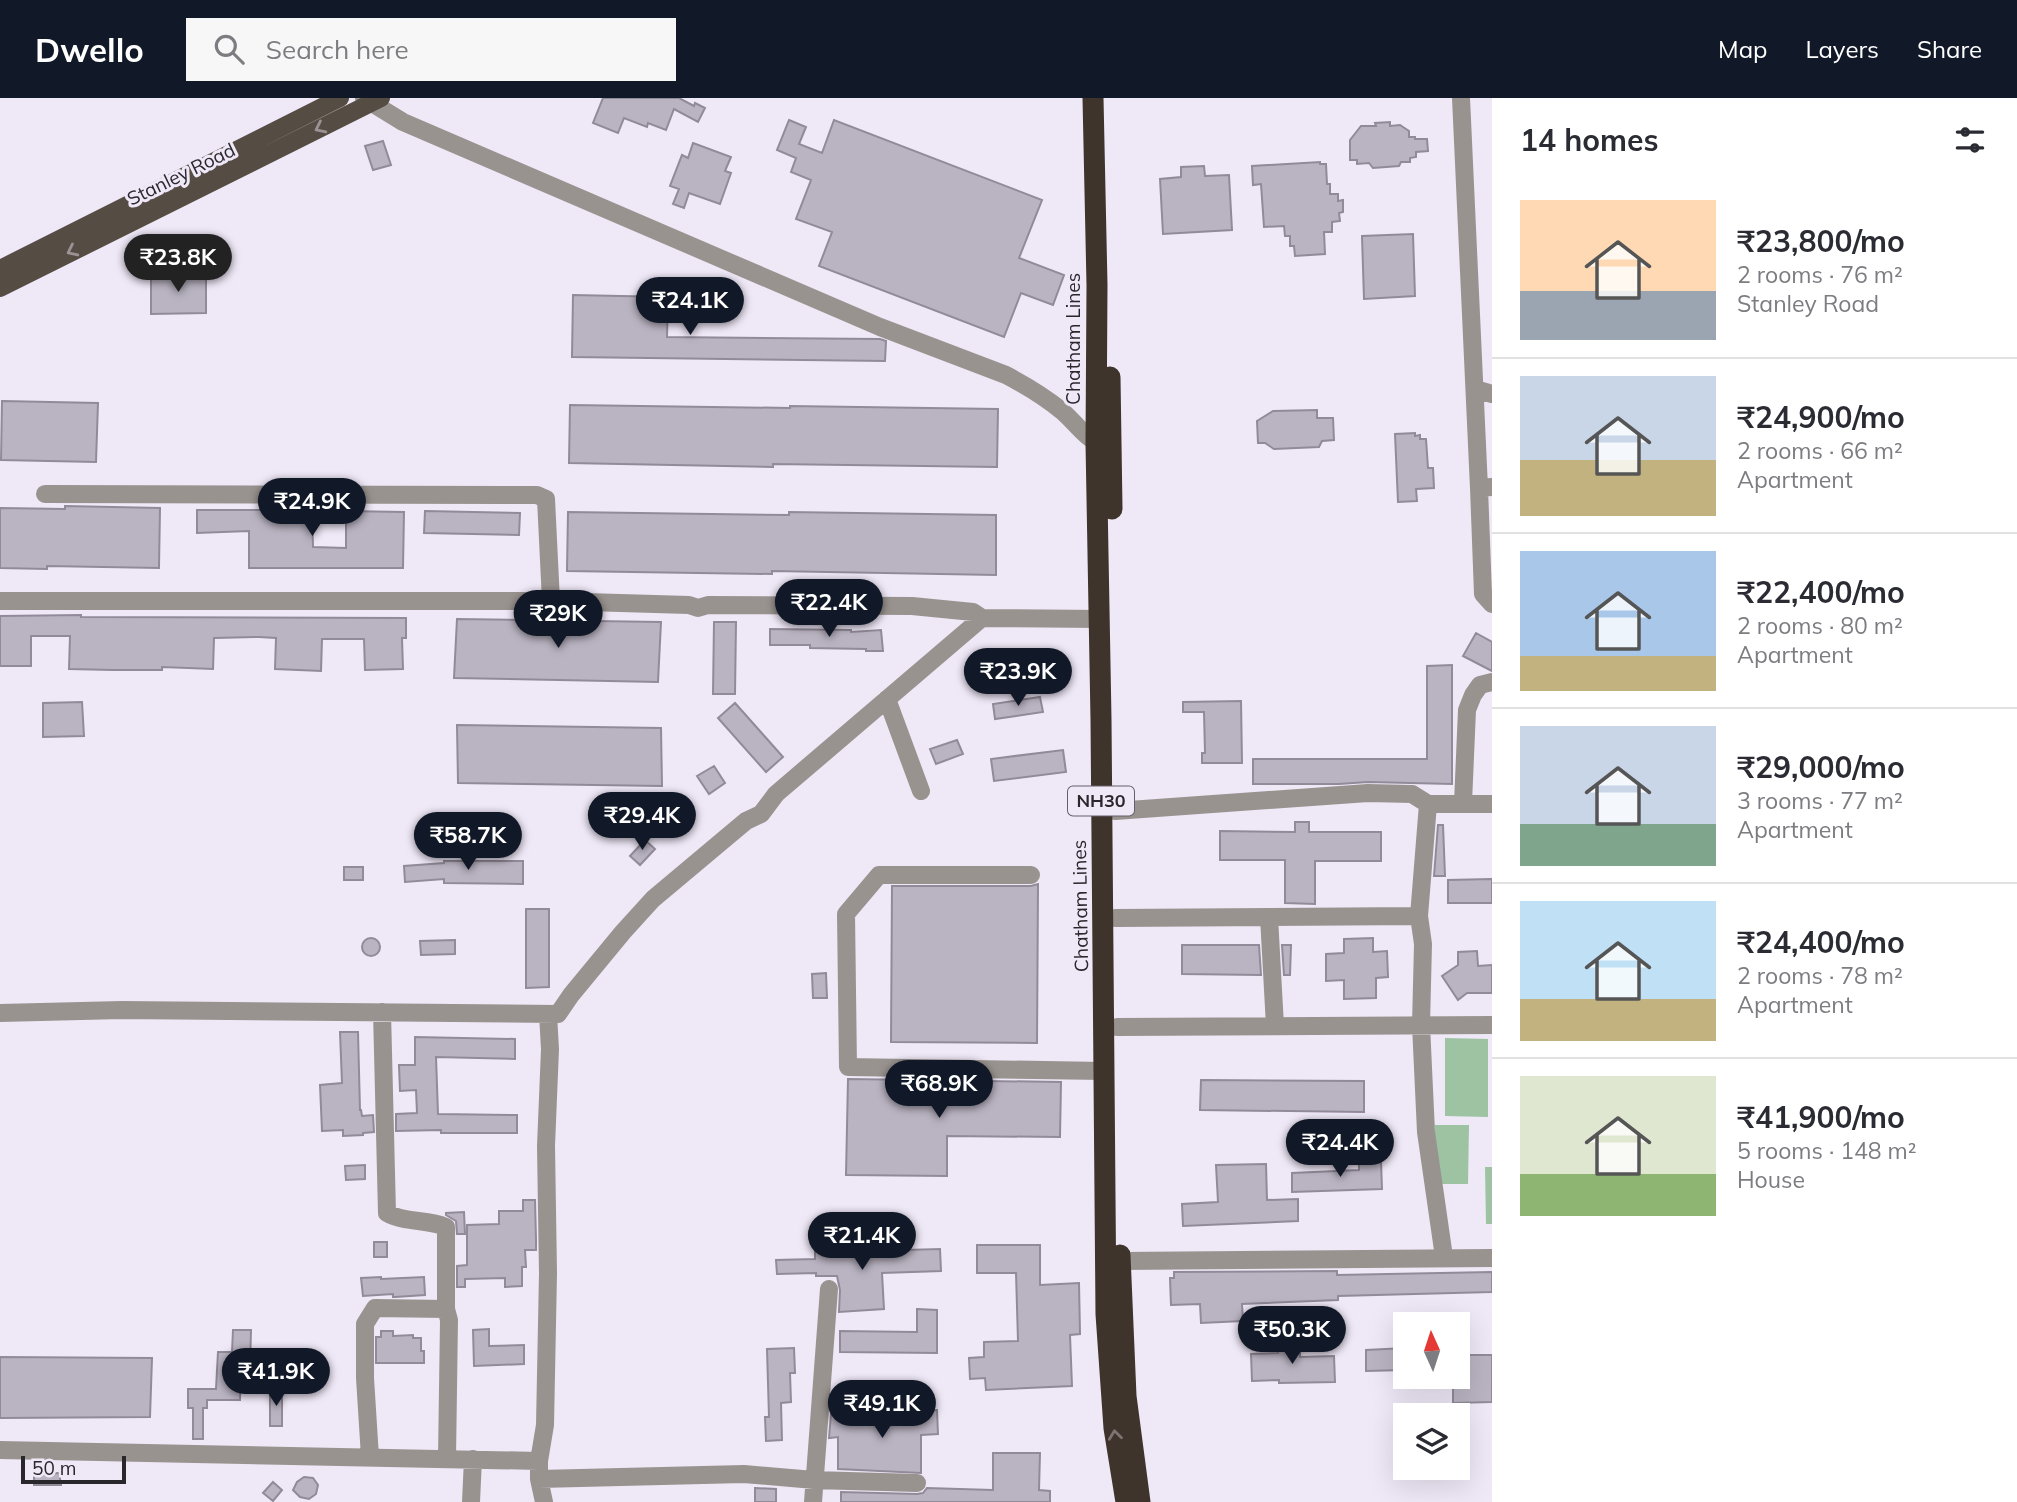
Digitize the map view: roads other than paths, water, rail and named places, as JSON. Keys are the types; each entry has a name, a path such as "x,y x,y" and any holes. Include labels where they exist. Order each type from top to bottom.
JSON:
{"highway":[{"name":"Chatham Lines","path":"1093,98 1115,811 1120,1261 1126,1396 1140,1502"},
{"name":"Chatham Lines","path":"1104,98 1104,446 1100,619 1106,1314 1114,1428 1126,1502"}],"main road":[{"name":"Stanley Road","path":"0,270 340,98"},
{"name":"Stanley Road","path":"0,288 372,100"}],"street":[{"path":"1461,98 1483,392 1486,488 1483,594 1492,604"},
{"path":"372,100 403,122 880,327 1006,375 1061,411 1082,432 1104,446"},
{"path":"45,494 537,495 546,499 551,601"},
{"path":"0,601 551,601 689,605 698,608 912,606 973,612 982,618 1100,619"},
{"path":"0,1013 122,1010 558,1014 580,984 653,899 746,821 761,814 776,794 982,618"},
{"path":"1463,803 1467,710 1480,685 1492,682"},
{"path":"887,699 921,791"},
{"path":"1115,811 1368,793 1412,794 1428,804 1492,804"},
{"path":"1428,804 1419,916 1423,944 1421,1025 1426,1132 1444,1257"},
{"path":"1031,875 879,875 846,914 848,1067 1104,1071"},
{"path":"1115,918 1419,916"},
{"path":"1269,917 1275,1026"},
{"path":"382,1012 387,1213 394,1217 433,1222 446,1227 446,1309 449,1320 447,1458"},
{"path":"544,1502 539,1479 539,1461 545,1426 550,1049 548,1014"},
{"path":"1116,1027 1492,1024"},
{"path":"1120,1261 1492,1258"},
{"path":"813,1502 829,1289"},
{"path":"370,1457 365,1378 366,1324 375,1308 446,1309"},
{"path":"0,1450 539,1461"},
{"path":"471,1502 473,1459"},
{"path":"539,1479 744,1474 814,1480 917,1483"}]}
